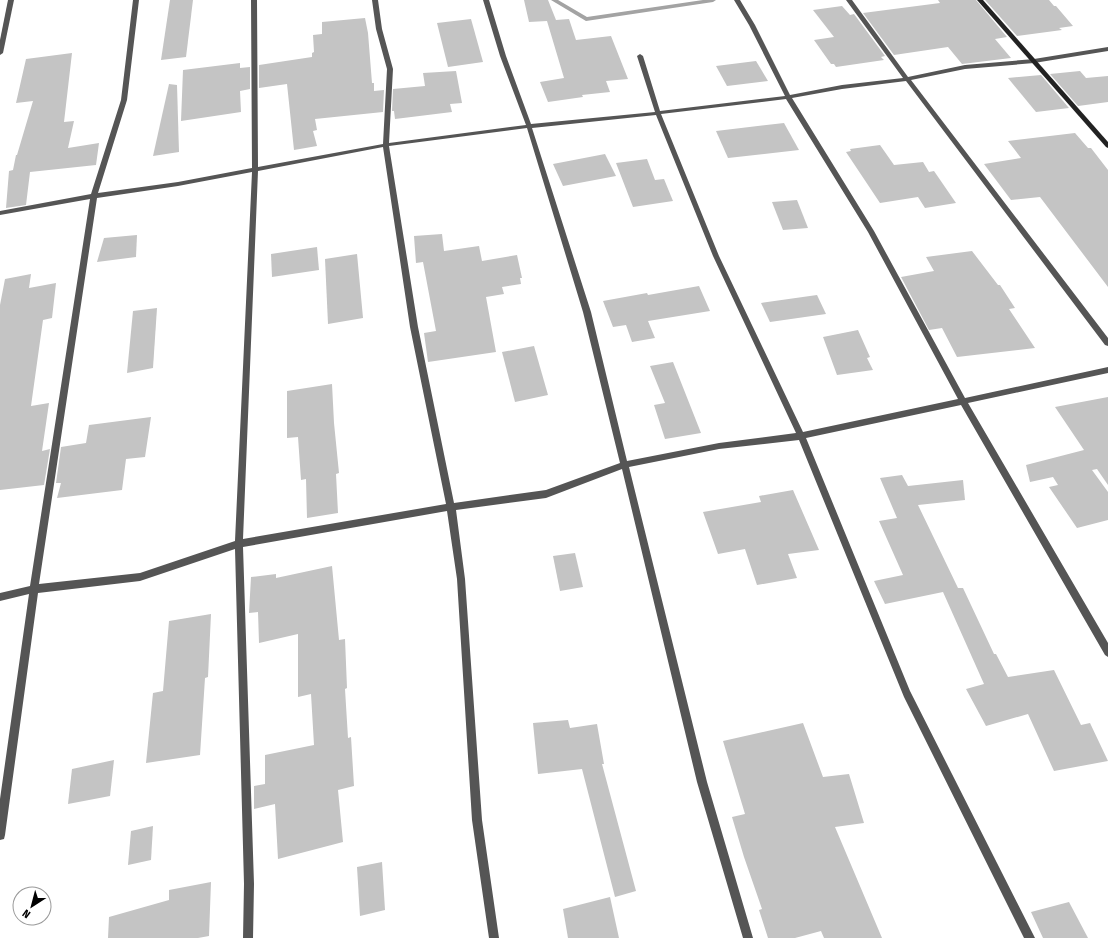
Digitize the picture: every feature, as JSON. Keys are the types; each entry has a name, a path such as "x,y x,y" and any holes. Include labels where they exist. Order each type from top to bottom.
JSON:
{"street":[{"path":"0,53 11,0"},
{"path":"0,834 34,589 94,196 124,100 136,0"},
{"path":"248,938 249,884 239,544 255,170 254,0"},
{"path":"374,0 379,29 390,69 386,145 414,328 451,508 461,579 477,820 494,938"},
{"path":"486,0 503,56 529,126 588,312 702,782 748,938"},
{"path":"737,0 752,25 788,97 870,231 963,401 1108,652"},
{"path":"849,0 907,79 1108,343"},
{"path":"980,0 1108,146"},
{"path":"0,213 94,196 178,184 386,145 529,126 658,113 788,97 842,87 907,79 965,67 1034,61 1108,49"},
{"path":"640,56 658,113 716,256 801,436 907,694 1030,938"},
{"path":"0,597 34,589 140,577 239,544 451,508 546,494 624,464 719,446 801,436 1108,370"}],"building":[{"path":"170,0 193,0 186,57 161,60"},
{"path":"524,0 548,0 556,20 569,19 576,40 611,36 628,79 606,81 610,92 582,95 583,97 548,102 540,82 564,78 547,21 529,22"},
{"path":"938,0 976,0 1007,37 995,39 1011,58 962,64 948,47 894,55 863,13 940,3"},
{"path":"985,0 1049,0 1073,26 1059,28 1062,30 1017,36"},
{"path":"842,6 850,15 854,14 885,56 881,57 884,60 836,67 834,64 831,64 814,40 834,37 813,10"},
{"path":"365,18 368,33 372,83 374,83 374,91 384,90 383,112 315,119 317,130 313,131 317,146 294,150 287,84 259,88 259,65 312,57 312,53 314,52 313,35 322,34 322,22"},
{"path":"471,19 483,62 448,67 437,23"},
{"path":"72,53 64,122 74,121 68,148 99,143 96,165 30,172 26,205 6,208 9,171 13,170 16,155 33,101 16,103 26,59"},
{"path":"756,61 768,81 727,86 716,66"},
{"path":"240,63 240,68 250,67 250,89 240,91 241,112 181,121 183,70"},
{"path":"456,71 462,103 450,104 452,112 395,119 394,111 392,111 393,89 425,86 423,73"},
{"path":"1080,71 1086,78 1108,76 1108,102 1078,106 1050,74"},
{"path":"1041,75 1069,108 1036,112 1008,78"},
{"path":"169,84 177,85 179,152 153,156"},
{"path":"784,123 799,150 728,158 716,131"},
{"path":"1075,133 1088,148 1091,148 1108,170 1108,287 1040,197 1011,200 984,164 1021,158 1008,141"},
{"path":"880,145 894,165 923,162 929,172 934,171 956,203 925,208 918,197 880,203 846,152 851,151 850,149"},
{"path":"605,154 616,176 563,186 553,164"},
{"path":"647,159 655,180 664,179 673,201 633,207 616,163"},
{"path":"797,200 808,228 783,230 772,202"},
{"path":"442,234 444,251 479,246 482,261 517,255 522,278 520,278 521,284 502,287 504,294 486,297 496,352 428,362 424,333 436,331 423,262 416,263 414,236"},
{"path":"137,235 136,257 97,262 104,238"},
{"path":"317,247 319,270 272,277 271,254"},
{"path":"972,251 998,285 1000,285 1015,308 1009,309 1035,348 957,357 942,328 929,330 901,277 934,271 926,257"},
{"path":"357,254 363,318 328,324 325,259"},
{"path":"31,274 29,288 56,283 52,318 43,320 31,406 49,403 42,451 50,449 44,485 0,490 0,305 5,279"},
{"path":"699,286 710,311 648,321 655,338 632,342 626,325 613,327 603,301 647,293 648,295"},
{"path":"817,295 826,314 770,322 761,303"},
{"path":"157,308 153,368 127,373 133,311"},
{"path":"858,330 870,357 867,358 873,370 837,375 823,337"},
{"path":"534,346 548,395 515,402 502,352"},
{"path":"673,362 701,433 665,439 654,405 665,403 650,366"},
{"path":"332,384 339,473 336,474 338,513 307,518 306,479 301,480 298,437 287,438 287,391"},
{"path":"1108,397 1108,485 1097,469 1092,470 1108,492 1108,520 1077,528 1049,487 1058,485 1053,477 1030,482 1026,465 1084,450 1055,407"},
{"path":"151,417 145,457 126,459 122,490 57,498 61,483 56,483 61,447 86,443 89,425"},
{"path":"902,475 908,486 963,480 965,500 918,505 958,588 963,588 994,654 996,654 1008,677 1054,670 1081,725 1090,723 1108,761 1054,771 1028,714 986,726 966,689 984,684 943,592 885,604 874,581 903,575 879,521 897,518 880,478"},
{"path":"793,490 819,550 788,554 797,578 757,585 745,549 718,554 703,512 761,502 759,496"},
{"path":"575,553 583,587 560,591 553,556"},
{"path":"332,566 339,640 345,639 347,688 345,689 348,738 351,737 354,786 338,790 343,842 278,859 275,804 254,809 254,786 265,784 265,755 314,745 311,694 298,697 298,634 259,643 258,612 249,613 251,577 276,574 276,578"},
{"path":"211,614 208,677 205,678 200,755 146,763 153,693 163,691 169,621"},
{"path":"568,720 570,728 597,724 604,764 602,764 636,891 615,897 582,769 538,774 533,723"},
{"path":"803,723 823,777 849,774 864,823 835,827 882,938 824,938 821,931 795,938 768,938 759,910 762,909 732,817 745,814 723,741"},
{"path":"114,760 110,796 68,804 72,769"},
{"path":"153,826 151,860 128,865 131,831"},
{"path":"382,862 385,910 360,916 357,867"},
{"path":"211,882 209,936 198,938 108,938 109,917 169,900 169,890"},
{"path":"610,897 619,938 568,938 563,909"},
{"path":"1069,902 1088,938 1043,938 1031,912"}],"waterway":[{"path":"554,0 586,19 713,0"}]}
